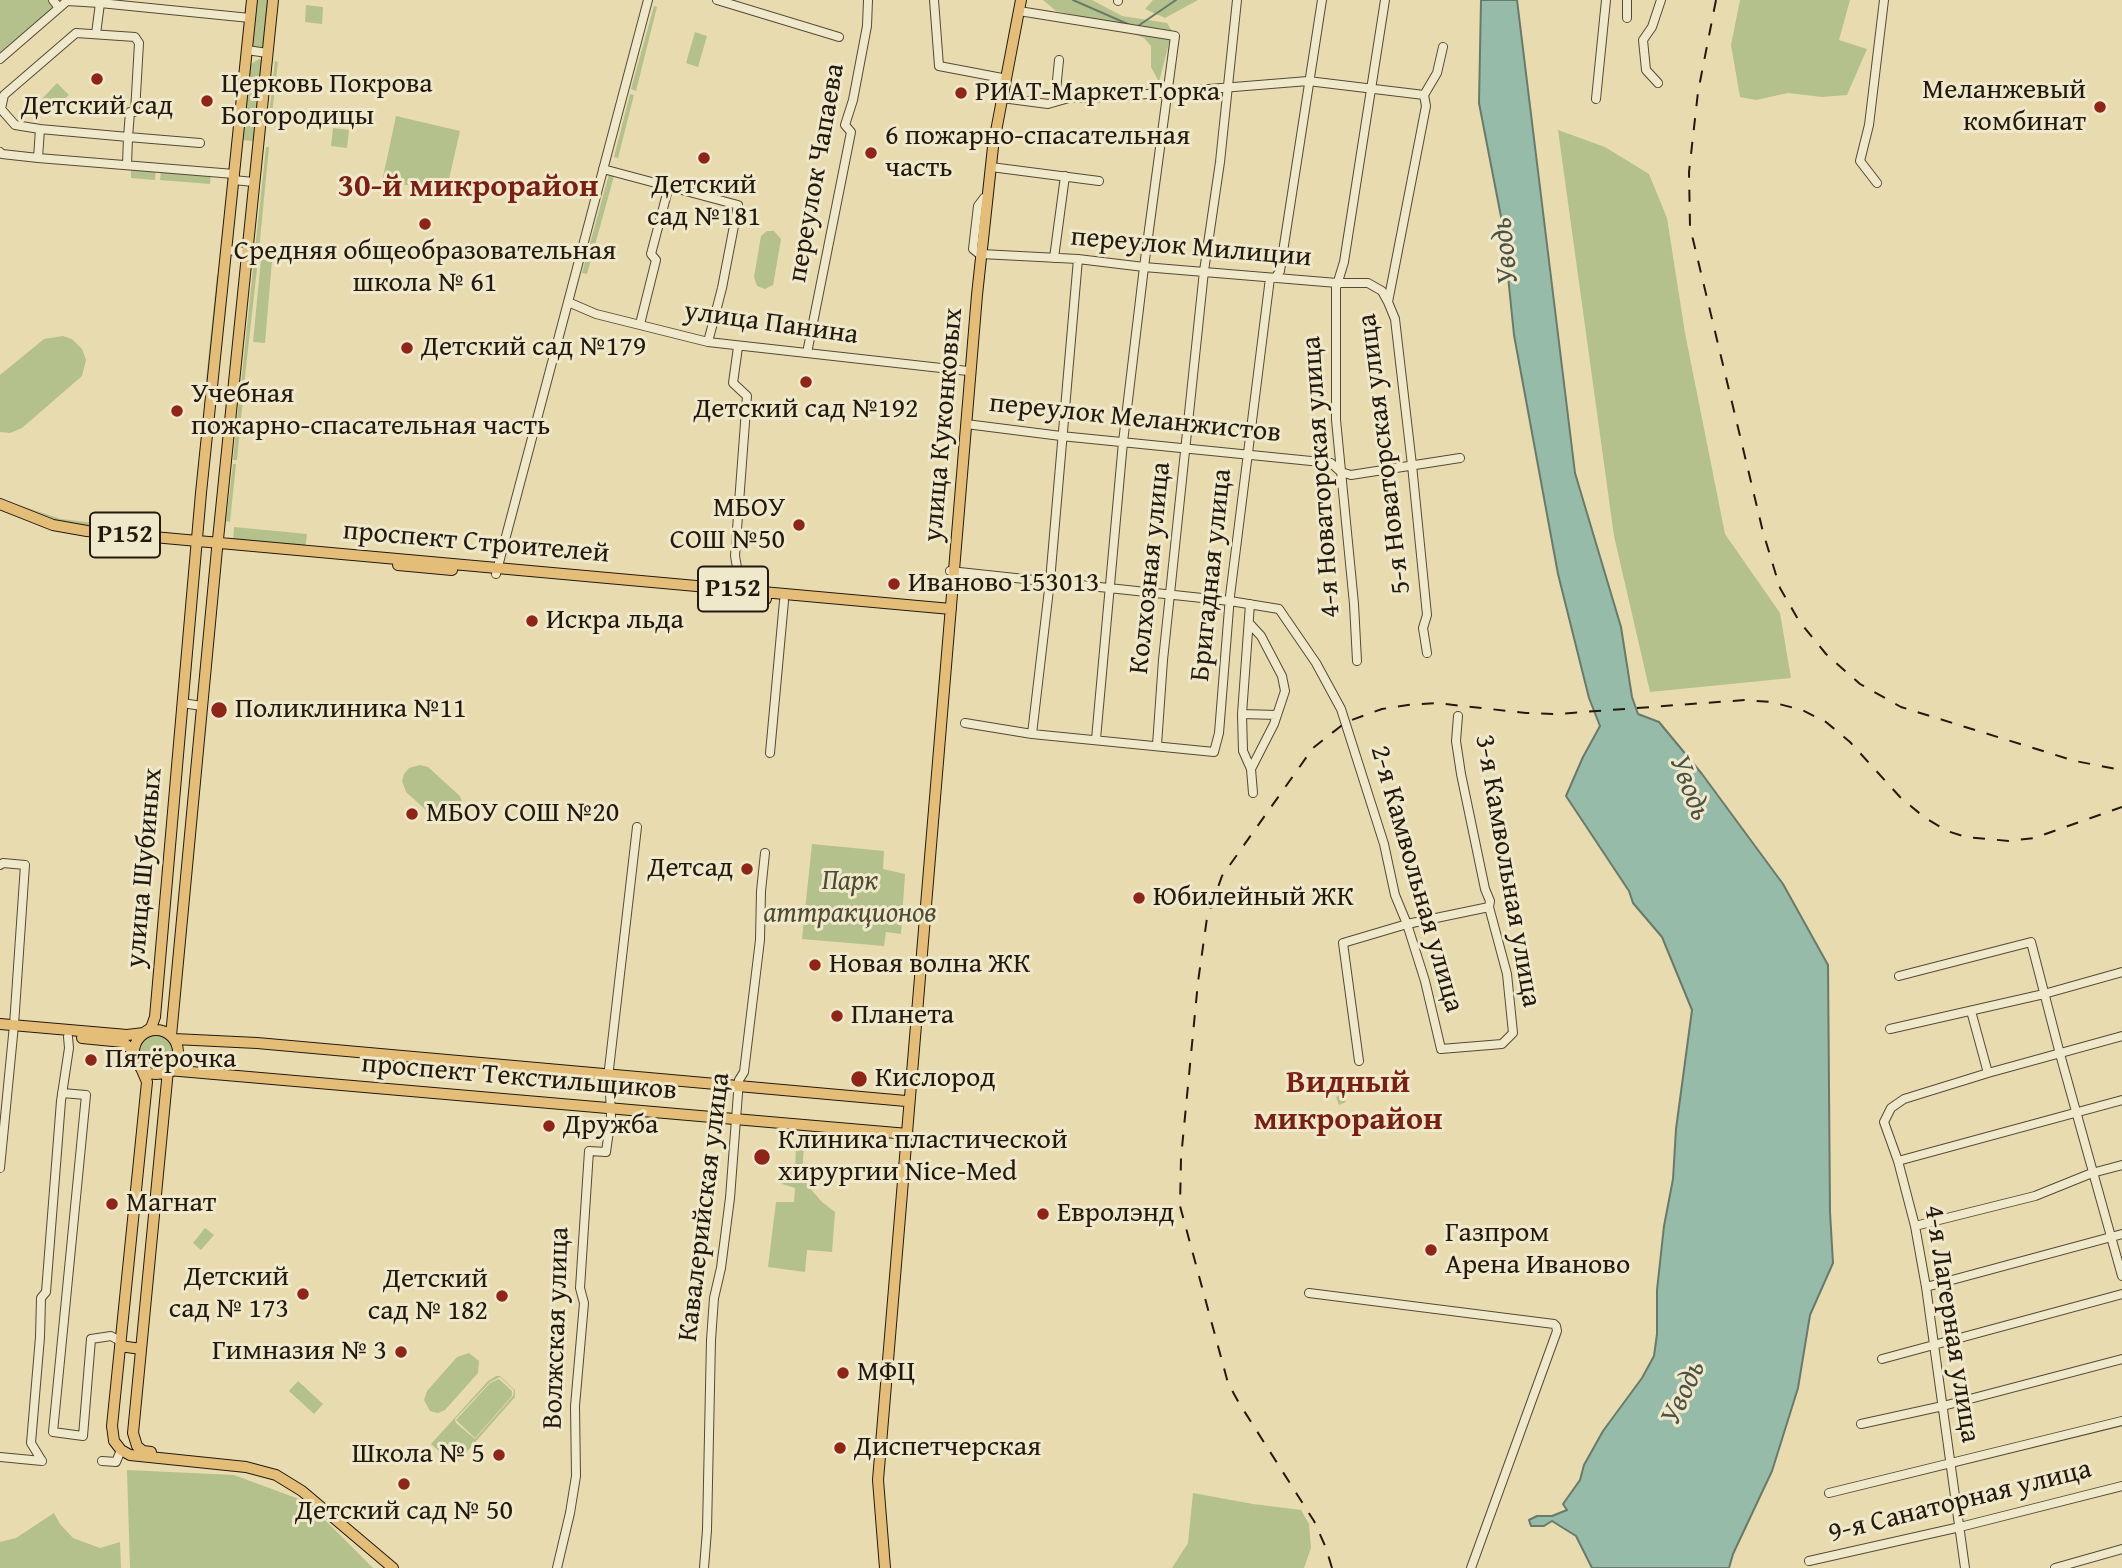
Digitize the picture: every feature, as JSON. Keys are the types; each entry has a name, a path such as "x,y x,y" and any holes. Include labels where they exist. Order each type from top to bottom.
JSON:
{"main road":[{"name":"улица Шубиных","path":"145,1033 151,1028 155,1017 196,544 252,0"},
{"name":"улица Шубиных","path":"173,1038 217,546 272,0"},
{"name":"улица Куконковых","path":"979,253 990,167 1019,0"},
{"name":"улица Куконковых","path":"952,571 984,198 1002,78 1019,0"},
{"name":"улица Куконковых","path":"883,1568 878,1480 906,1112 970,371"},
{"name":"проспект Строителей","path":"0,504 66,528 196,544 949,612"},
{"name":"проспект Строителей","path":"0,510 49,529 87,537 196,544"},
{"name":"улица Куконковых","path":"906,1112 934,785"},
{"path":"0,1024 68,1037 123,1042 132,1050 146,1084 120,1344 112,1434 114,1441 121,1450 130,1455 246,1466 275,1475 302,1491 393,1568"},
{"path":"0,1030 13,1028 127,1035 161,1031 173,1038 178,1054 176,1062 169,1070 153,1074 141,1068"},
{"path":"134,1055 135,1045 145,1033"},
{"name":"проспект Текстильщиков","path":"173,1038 257,1043 890,1100 906,1112"},
{"path":"169,1070 132,1433 134,1442 143,1451 249,1462 278,1471 305,1487 400,1568"},
{"name":"проспект Текстильщиков","path":"169,1070 906,1133"},
{"path":"120,1344 141,1349"}],"street":[{"path":"53,0 59,8"},
{"path":"496,571 648,0"},
{"path":"717,0 839,37"},
{"name":"переулок Чапаева","path":"807,353 851,132 845,125 853,100 867,26 868,0"},
{"path":"934,0 939,66 1002,78"},
{"name":"Колхозная улица","path":"1157,745 1204,271 1237,0"},
{"name":"Бригадная улица","path":"1157,745 1214,752 1219,733 1230,601 1247,455 1273,278 1280,271 1322,0"},
{"name":"4-я Новаторская улица","path":"1357,661 1336,420 1337,283 1344,262 1385,0"},
{"path":"1596,99 1606,0"},
{"path":"1626,18 1627,0"},
{"path":"1658,83 1646,70 1643,40 1652,27 1661,0"},
{"path":"1877,184 1860,161 1869,125 1884,0"},
{"path":"0,59 67,1 140,4 250,18"},
{"path":"96,34 102,2"},
{"path":"1019,11 1175,36 1124,442 1096,739"},
{"path":"127,165 128,137 130,112 135,111 139,44 135,37 76,33 4,95 1,109 15,125 128,137 200,143"},
{"name":"5-я Новаторская улица","path":"1427,653 1423,628 1427,615 1412,465 1395,319 1388,302 1426,106 1424,94 1437,73 1443,47"},
{"path":"247,50 267,53"},
{"path":"1055,101 1059,60"},
{"path":"1002,98 1048,104 1055,101 1308,80 1424,94"},
{"path":"38,158 40,128"},
{"path":"0,152 234,177 254,182"},
{"path":"990,167 1099,181"},
{"path":"603,169 738,205 722,288 708,342"},
{"path":"1054,258 1065,176"},
{"path":"640,324 656,260 651,254 669,186"},
{"path":"226,250 247,252"},
{"name":"переулок Милиции","path":"979,253 1374,284 1388,302"},
{"path":"1032,734 1050,581 1077,259"},
{"name":"улица Панина","path":"568,302 596,314 708,342 970,371"},
{"path":"738,347 733,383 747,396 735,556 740,593"},
{"name":"переулок Меланжистов","path":"966,424 1331,463 1341,472 1351,475 1460,458"},
{"name":"2-я Камвольная улица","path":"952,571 1171,594 1279,609 1316,663 1346,722 1384,844 1395,895 1408,924 1425,981 1441,1049"},
{"path":"770,753 784,598"},
{"path":"1250,604 1242,714 1243,751 1251,769 1253,793"},
{"path":"1249,624 1261,636 1282,676 1285,691 1277,715 1251,769"},
{"path":"182,703 202,705"},
{"path":"1242,714 1277,715"},
{"name":"3-я Камвольная улица","path":"1441,1049 1502,1044 1513,1033 1507,974 1489,907 1458,754 1458,716"},
{"path":"965,723 1032,734 1157,745"},
{"path":"611,1108 610,1075 637,827"},
{"name":"Кавалерийская улица","path":"704,1568 710,1340 730,1198 739,1087 744,1072 760,940 765,853"},
{"path":"0,865 25,865 0,1168"},
{"path":"1359,1061 1343,943 1408,924 1489,907"},
{"path":"1899,976 2031,942 2122,1276"},
{"path":"1890,1029 2044,994 2122,972"},
{"path":"1972,1011 1988,1073 2122,1036"},
{"path":"0,1457 42,1461 31,1443 41,1298 46,1292 68,1037"},
{"name":"4-я Лагерная улица","path":"1965,1568 1915,1226 1898,1161 1884,1122 1891,1108 1904,1099 1988,1073"},
{"path":"62,1093 86,1095 53,1432 83,1436 91,1339 111,1336 120,1344"},
{"path":"1898,1161 2122,1100"},
{"name":"Волжская улица","path":"557,1568 576,1476 575,1406 584,1303 580,1287 589,1151 606,1152 611,1108"},
{"path":"1915,1226 2035,1196 2092,1173 2122,1165"},
{"path":"1926,1287 2122,1234"},
{"path":"1308,1293 1556,1326 1557,1331 1471,1568"},
{"path":"1882,1359 2122,1294"},
{"path":"1861,1424 1943,1406 2122,1359"},
{"path":"1829,1493 2122,1422"},
{"path":"102,1461 116,1462 121,1450"},
{"name":"9-я Санаторная улица","path":"1808,1562 2122,1486"},
{"path":"2055,1568 2122,1549"}],"green space":[{"path":"0,0 52,0 58,7 0,57"},
{"path":"257,0 271,0 266,49 254,49 252,45"},
{"path":"1043,0 1092,0 1122,16 1167,23 1172,31 1159,82 1151,67 1151,46 1144,38 1098,20 1056,11"},
{"path":"1153,0 1198,0 1165,18 1145,9"},
{"path":"1740,0 1850,0 1839,40 1867,49 1847,95 1822,97 1788,93 1756,100 1740,97 1731,45"},
{"path":"306,5 323,7 322,24 305,22"},
{"path":"654,6 657,7 636,91 631,89"},
{"path":"695,32 707,36 698,67 686,63"},
{"path":"259,59 263,61 258,142 243,140 251,64"},
{"path":"275,61 278,62 271,123 269,114"},
{"path":"57,83 69,95 48,115 37,104"},
{"path":"630,94 634,95 618,158 614,157"},
{"path":"396,116 460,131 449,179 441,189 382,182"},
{"path":"333,128 349,130 347,148 331,146"},
{"path":"1558,130 1605,147 1649,174 1667,218 1685,333 1725,534 1780,613 1791,678 1650,692 1614,536"},
{"path":"266,147 269,147 259,250 255,249"},
{"path":"131,168 156,170 155,180 131,178"},
{"path":"161,170 211,174 210,184 160,180"},
{"path":"609,174 614,176 587,274 582,273"},
{"path":"767,231 774,231 781,239 773,285 765,289 757,286 754,277 761,236"},
{"path":"254,259 258,260 244,385 241,384"},
{"path":"261,259 272,261 265,343 253,342"},
{"path":"217,275 220,275 210,381 206,380"},
{"path":"63,336 72,339 82,349 86,360 82,376 22,428 10,433 0,432 0,375 44,339"},
{"path":"240,389 244,389 237,460 233,460"},
{"path":"233,464 236,464 230,522 226,521"},
{"path":"16,504 61,519 112,525 112,529 63,524 14,508"},
{"path":"234,527 307,534 305,549 233,541"},
{"path":"420,765 428,767 460,796 464,807 457,820 446,823 438,821 406,792 402,781 404,774 409,768"},
{"name":"Парк аттракционов","path":"812,844 884,851 883,869 905,874 901,934 886,932 884,946 802,939"},
{"path":"156,1034 168,1040 174,1052 168,1064 156,1070 144,1064 138,1052 144,1040"},
{"path":"1346,1077 1349,1088 1344,1095 1346,1102 1339,1105 1336,1097 1340,1095 1334,1078"},
{"path":"796,1145 804,1146 802,1173 808,1186 835,1212 832,1252 807,1250 805,1272 768,1267 776,1202 794,1202 795,1188 782,1184 784,1171 795,1171"},
{"path":"205,1228 214,1235 201,1250 193,1243"},
{"path":"469,1353 479,1361 478,1373 445,1410 438,1413 430,1411 424,1400 427,1391 457,1357"},
{"path":"500,1376 515,1390 515,1397 455,1465 431,1444 488,1381","holes":["500,1377 514,1390 513,1396 475,1439 456,1423 455,1419 490,1382"]},
{"path":"499,1379 512,1391 512,1396 475,1438 456,1420 490,1383"},
{"path":"298,1381 323,1404 314,1414 289,1391"},
{"path":"127,1470 234,1475 307,1502 373,1568 130,1568"},
{"path":"1193,1493 1301,1510 1309,1524 1311,1548 1304,1568 1172,1568 1188,1543"},
{"path":"54,1513 73,1538 100,1548 120,1542 121,1568 0,1568 0,1542 16,1538"}],"water":[{"name":"Уводь","path":"1481,0 1517,0 1575,473 1621,627 1632,697 1638,714 1659,722 1702,774 1783,884 1828,965 1830,1212 1833,1263 1810,1315 1798,1388 1772,1471 1729,1568 1592,1568 1576,1536 1552,1521 1544,1526 1531,1526 1529,1520 1567,1510 1563,1504 1580,1480 1584,1465 1603,1431 1642,1378 1654,1356 1664,1226 1673,1179 1676,1129 1692,1010 1662,937 1633,903 1629,891 1566,796 1600,726 1589,698 1558,574 1514,335 1503,227 1479,103"}],"waterway":[{"path":"1073,0 1130,25"},
{"path":"1138,26 1176,0"}],"railway":[{"path":"1716,0 1698,92 1689,172 1690,227 1763,532 1780,588 1799,621 1826,654 1860,684 1901,707 2075,761 2122,770"},
{"path":"1332,1568 1314,1521 1228,1383 1180,1206 1181,1158 1207,918 1222,876 1313,748 1346,722 1382,709 1408,705 1436,703 1557,714 1745,700 1771,702 1802,710 1826,722 1850,742 1900,797 1924,817 1947,831 1966,837 2009,841 2034,838 2122,807"}],"place":[{"name":"Детский сад","path":"97,79"},
{"name":"РИАТ-Маркет Горка","path":"961,93"},
{"name":"Церковь Покрова Богородицы","path":"207,101"},
{"name":"Меланжевый комбинат","path":"2100,107"},
{"name":"6 пожарно-спасательная часть","path":"871,153"},
{"name":"Детский сад №181","path":"704,158"},
{"name":"Средняя общеобразовательная школа № 61","path":"425,224"},
{"name":"Детский сад №179","path":"407,348"},
{"name":"Детский сад №192","path":"806,382"},
{"name":"Учебная пожарно-спасательная часть","path":"177,411"},
{"name":"МБОУ СОШ №50","path":"799,525"},
{"name":"Иваново 153013","path":"894,584"},
{"name":"Искра льда","path":"532,621"},
{"name":"Поликлиника №11","path":"219,710"},
{"name":"МБОУ СОШ №20","path":"412,814"},
{"name":"Детсад","path":"747,869"},
{"name":"Юбилейный ЖК","path":"1139,898"},
{"name":"Новая волна ЖК","path":"815,965"},
{"name":"Планета","path":"837,1016"},
{"name":"Пятёрочка","path":"91,1060"},
{"name":"Кислород","path":"859,1079"},
{"name":"Дружба","path":"549,1126"},
{"name":"Клиника пластической хирургии Nice-Med","path":"762,1157"},
{"name":"Магнат","path":"112,1204"},
{"name":"Евролэнд","path":"1043,1214"},
{"name":"Газпром Арена Иваново","path":"1431,1250"},
{"name":"Детский сад № 173","path":"303,1294"},
{"name":"Детский сад № 182","path":"502,1296"},
{"name":"Гимназия № 3","path":"401,1352"},
{"name":"МФЦ","path":"843,1373"},
{"name":"Диспетчерская","path":"840,1448"},
{"name":"Школа № 5","path":"499,1455"},
{"name":"Детский сад № 50","path":"404,1484"}],"district":[{"name":"30-й микрорайон","path":"468,188"},
{"name":"Видный микрорайон","path":"1348,1102"}]}
